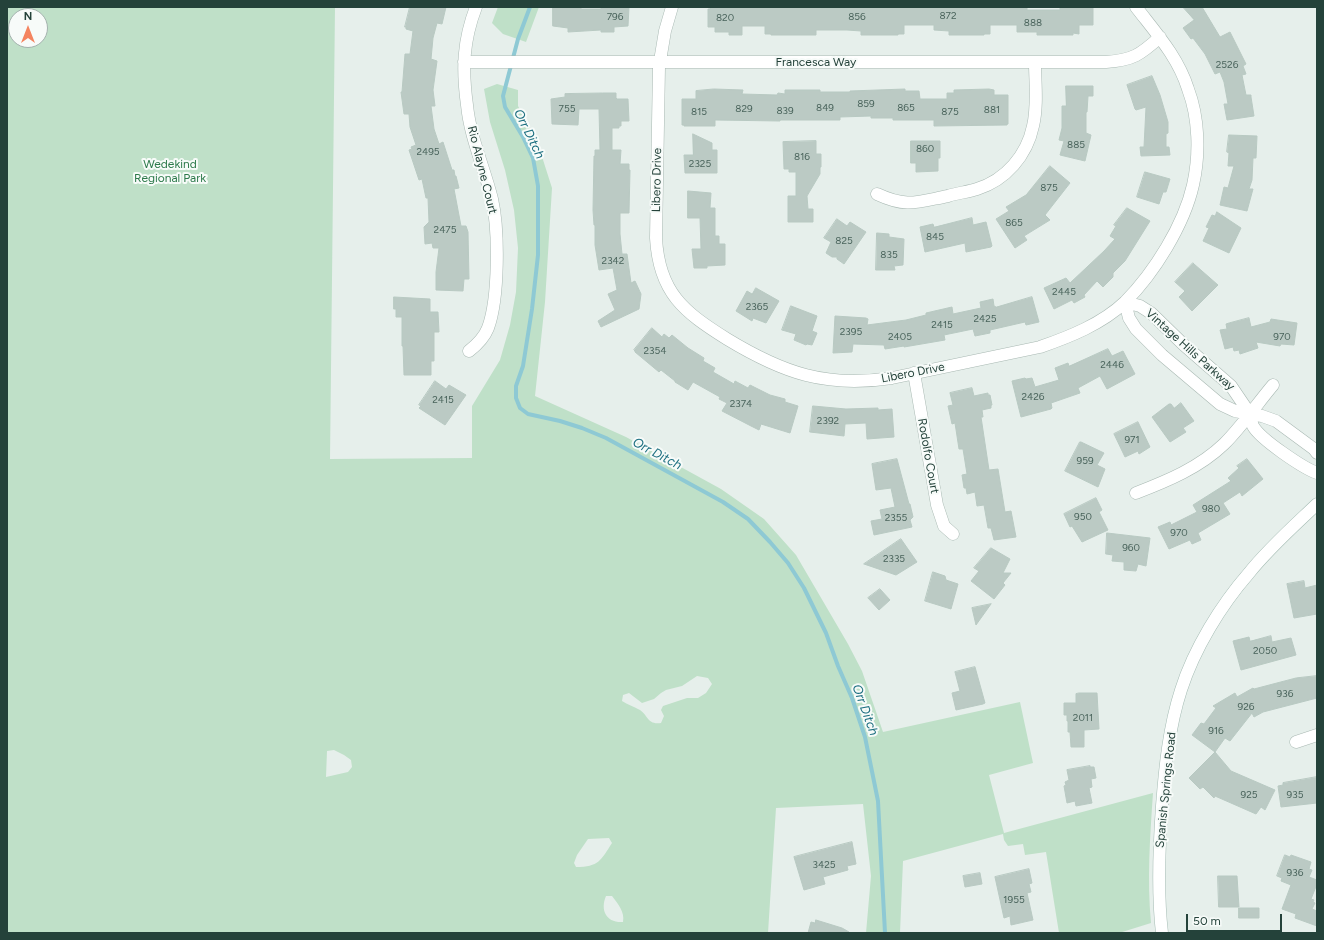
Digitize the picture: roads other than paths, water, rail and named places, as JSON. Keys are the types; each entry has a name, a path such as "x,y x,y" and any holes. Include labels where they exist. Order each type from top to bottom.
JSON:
{"street":[{"name":"Rio Alayne Court","path":"469,351 481,342 488,329 491,318 496,267 496,243 492,200 472,133 467,107 464,62 468,32 476,7"},
{"name":"Libero Drive","path":"672,7 665,31 660,62 658,92 657,253 661,270 669,288 691,315 752,354 791,371 818,378 852,381 875,380 914,373 1040,347 1060,340 1095,323 1124,302 1155,266 1180,222 1193,185 1197,162 1196,122 1190,96 1181,70 1160,37 1136,7"},
{"name":"Francesca Way","path":"464,62 1121,61 1142,52 1160,37"},
{"path":"877,194 892,201 914,203 977,189 1004,174 1022,154 1033,126 1035,113 1035,62"},
{"name":"Vintage Hills Parkway","path":"1124,302 1129,318 1136,329 1162,355 1220,404 1235,411 1262,416 1276,421 1314,449 1317,453"},
{"name":"Vintage Hills Parkway","path":"1124,302 1140,306 1151,313 1184,346 1231,386 1250,414 1253,426 1268,441 1298,463 1317,473"},
{"name":"Rodolfo Court","path":"914,373 937,505 944,526 953,534"},
{"path":"1136,493 1164,482 1197,465 1223,444 1250,414 1273,384"},
{"name":"Spanish Springs Road","path":"1162,933 1159,861 1163,793 1170,732 1185,677 1210,627 1248,574 1317,504"},
{"path":"1296,742 1317,736"}],"waterway":[{"name":"Orr Ditch","path":"530,7 518,39 503,96 505,107 523,137 533,158 538,186 538,255 532,309 523,366 516,386 516,398 520,408 528,414 560,421 606,438 723,502 748,519 788,563 804,588 826,633 852,698 865,737 878,801 885,933"}],"park label":[{"name":"Wedekind Regional Park","path":"170,171"}]}
